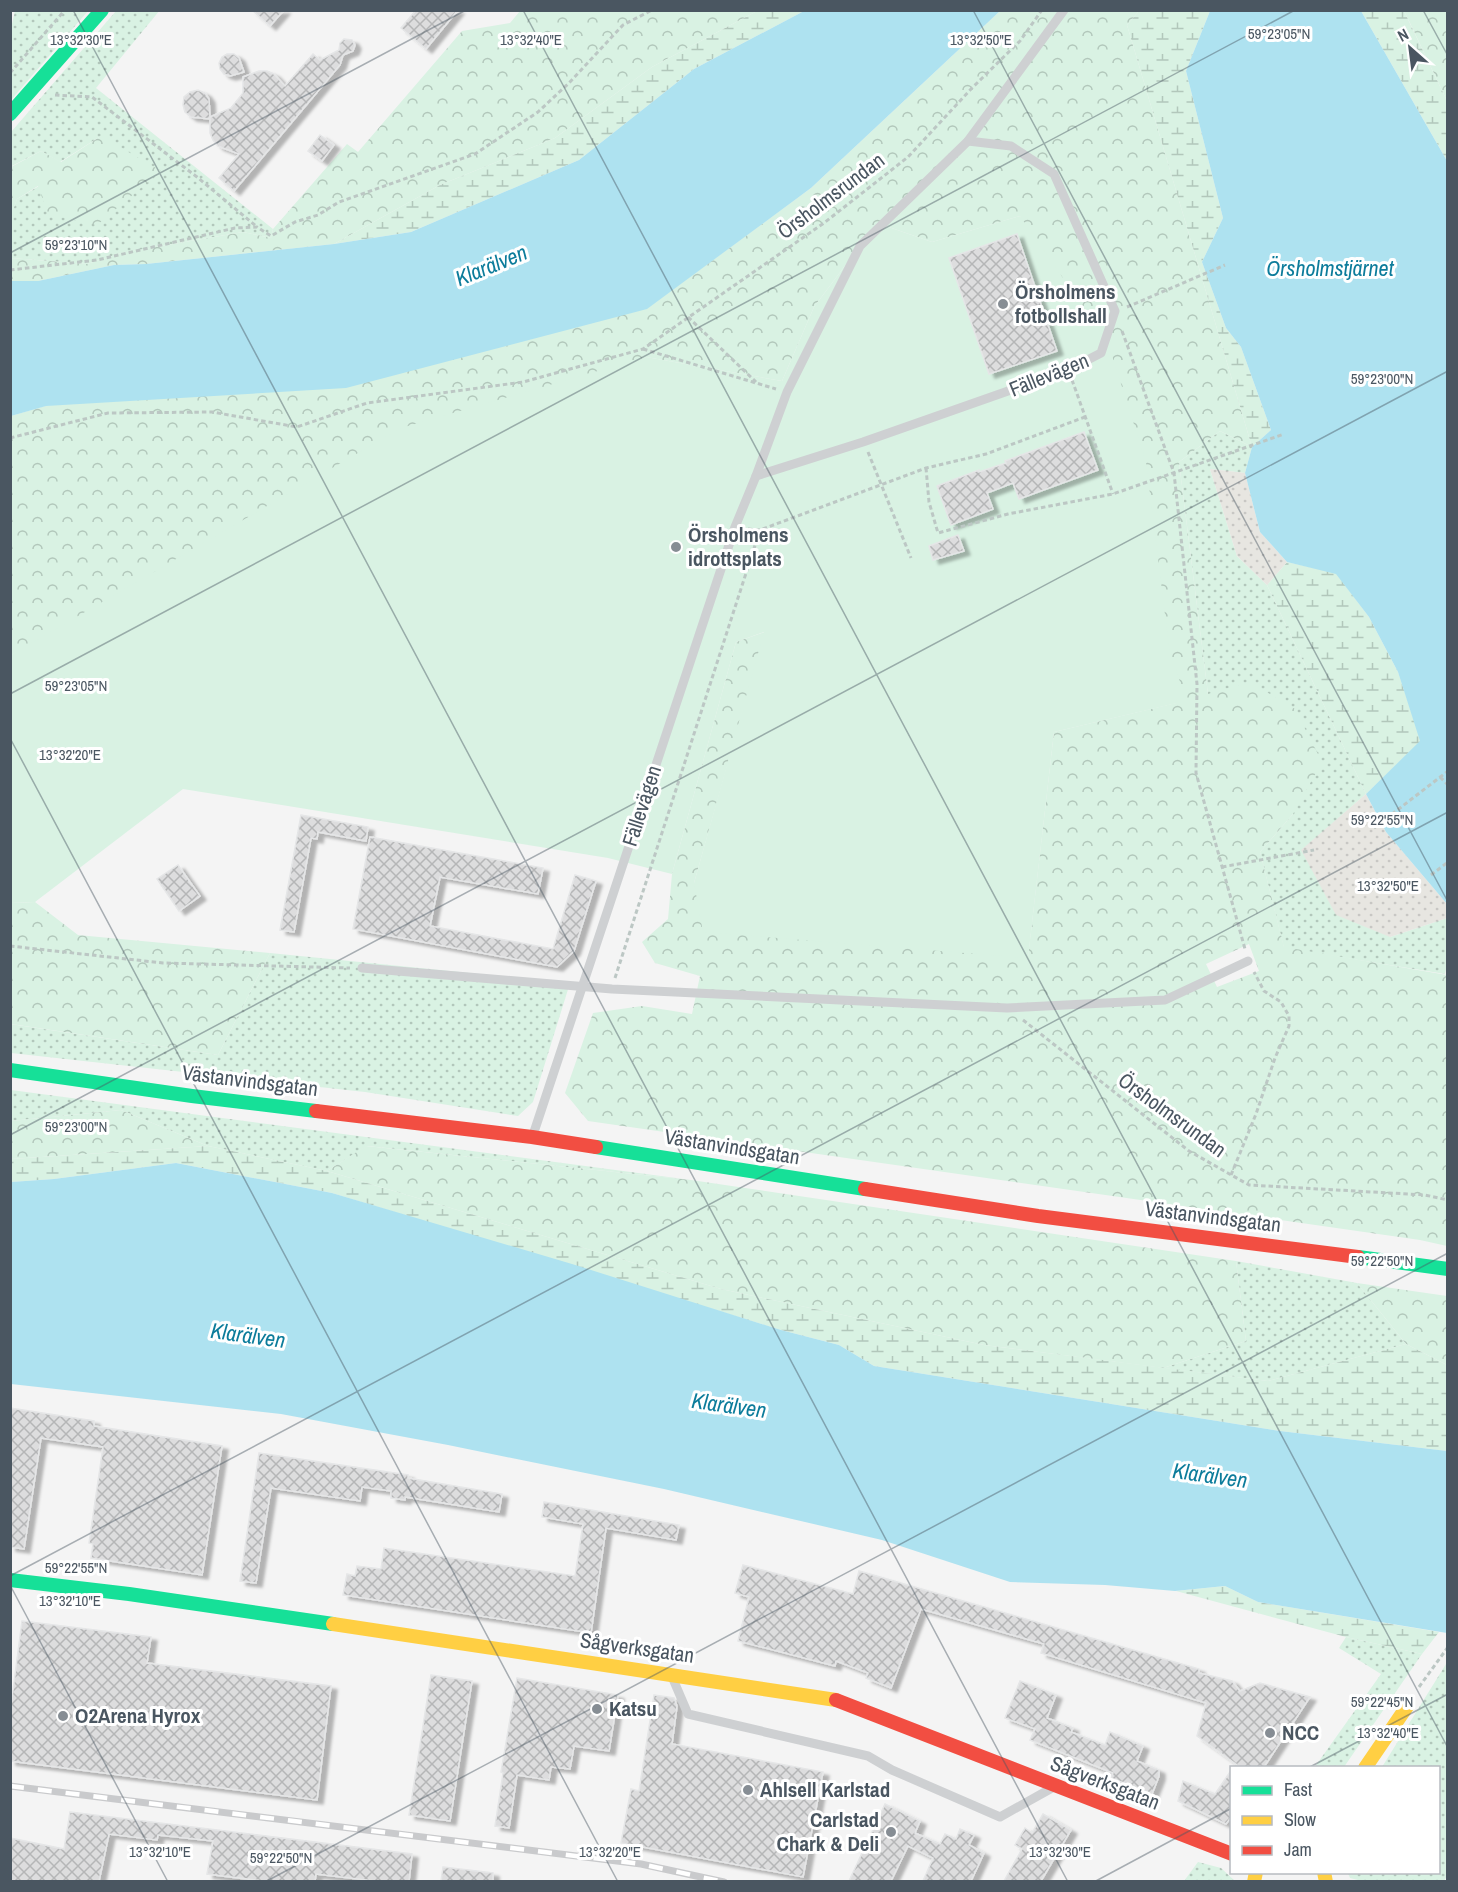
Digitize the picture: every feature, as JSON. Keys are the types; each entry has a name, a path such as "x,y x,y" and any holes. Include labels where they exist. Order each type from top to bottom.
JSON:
{"street":[{"path":"10,114 102,10"},
{"name":"Västanvindsgatan","path":"10,1070 532,1137 1038,1216 1448,1269"},
{"name":"Sågverksgatan","path":"10,1580 140,1596 831,1698 1230,1853"},
{"path":"1366,1766 1408,1705"}],"lane":[{"name":"Fällevägen","path":"532,1137 735,527 787,392 860,246 968,141 1064,10"},
{"path":"968,141 1011,146 1054,174 1115,311"},
{"name":"Fällevägen","path":"756,476 863,442 1068,370 1101,352 1115,311"},
{"path":"362,968 612,988 1007,1008 1165,1000 1248,961"},
{"path":"671,1674 688,1714 867,1756 892,1770 1000,1817 1056,1786"}],"path":[{"path":"10,73 65,10"},
{"path":"29,94 92,97 197,177 257,227 272,236 295,222 318,215 339,202 475,154 538,112 569,83 623,24 652,10"},
{"name":"Örsholmsrundan","path":"643,350 824,223 908,157 972,88 1020,41 1042,10"},
{"path":"10,270 97,260 235,228 257,227"},
{"path":"1225,266 1115,311 1174,473 1197,684 1196,773 1248,961 1264,991 1281,1002 1289,1016 1289,1026 1231,1175"},
{"path":"688,317 758,383"},
{"path":"10,438 108,413 212,411 297,427 367,403 522,382 643,350 787,392"},
{"path":"1068,370 1113,494"},
{"path":"735,527 760,530 926,468 986,454 1085,417"},
{"path":"926,468 929,502 938,533 1008,514 1113,494 1284,434"},
{"path":"863,442 911,558"},
{"path":"612,988 760,530"},
{"path":"1374,828 1448,771"},
{"path":"1440,777 1448,785"},
{"path":"1222,867 1314,850"},
{"path":"1431,875 1448,862"},
{"path":"10,946 164,963 362,968"},
{"name":"Örsholmsrundan","path":"1007,1008 1189,1151 1249,1185 1425,1195 1448,1200"},
{"path":"1408,1705 1448,1647"}],"green space":[{"path":"160,10 96,88 273,229 271,238 243,232 121,253 87,264 11,258 10,217 17,199 39,186 101,136 60,162 41,151 10,167 11,132 116,11"},
{"path":"15,11 88,11 11,100 11,28"},
{"path":"520,11 757,11 652,67 555,138 440,185 334,244 146,264 114,265 38,281 11,281 11,258 87,264 121,253 243,232 271,238 273,229 347,144 358,152 462,31 510,23"},
{"path":"757,11 804,11 694,69 579,160 411,232 334,244 440,185 555,138 652,67"},
{"path":"1000,11 1139,11 1127,25 1252,447 1220,431 1179,462 1208,694 1250,682 1295,709 1322,762 1293,814 1260,852 1284,947 1447,975 1447,1246 1420,1240 588,1121 565,1093 593,1013 642,1006 692,1014 700,976 655,963 642,942 668,919 672,874 736,642 765,632 694,883 1028,957 1054,732 1176,703 1020,216 932,242 877,223 814,307 782,381 646,357 11,655 11,416 45,406 646,309 811,188","holes":["1249,944 1259,971 1217,987 1206,964"]},
{"path":"1139,11 1210,11 1186,71 1223,218 1202,262 1226,328 1241,347 1271,430 1252,447 1127,25"},
{"path":"1361,11 1404,11 1447,101 1447,161"},
{"path":"1404,11 1447,11 1447,101 1409,21"},
{"path":"101,136 161,171 97,225 48,214 38,186 17,199 11,216 11,167 41,151 61,162"},
{"name":"Örsholmens idrottsplats","path":"1020,216 1108,343 1146,462 1169,647 1180,682 1174,684 1177,703 1054,732 1028,958 703,932 694,883 764,632 736,642 672,874 608,858 183,789 35,902 11,903 11,655 401,428 646,357 782,381 814,307 877,223 932,242"},
{"path":"1220,431 1252,447 1245,473 1210,469 1237,556 1267,585 1366,794 1302,850 1390,937 1447,918 1448,961 1445,974 1284,948 1260,852 1293,814 1208,694 1179,462"},
{"path":"1287,562 1336,573 1369,617 1398,672 1421,741 1366,794 1267,585"},
{"path":"35,902 78,935 270,953 218,1055 11,1024 11,903"},
{"path":"270,953 570,983 533,1102 518,1116 365,1092 11,1053 10,1024 218,1055"},
{"path":"11,1090 691,1180 367,1146 327,1171 208,1146 121,1110 11,1121"},
{"path":"121,1110 208,1146 11,1159 11,1121"},
{"path":"208,1146 327,1171 721,1289 984,1345 1268,1381 1406,1344 1447,1365 1447,1451 1280,1431 874,1366 839,1345 781,1330 332,1193 176,1163 54,1179 11,1182 11,1159"},
{"path":"366,1146 691,1180 1236,1261 1246,1341 1163,1368 984,1345 721,1289 327,1171"},
{"path":"1236,1261 1357,1283 1406,1344 1268,1381 1163,1368 1246,1341"},
{"path":"1357,1283 1447,1296 1447,1365 1406,1344"},
{"path":"1225,1586 1258,1602 1439,1632 1422,1654 1346,1637 1176,1591"},
{"path":"1346,1637 1422,1654 1345,1766 1315,1766 1381,1674 1339,1648"},
{"path":"1446,1664 1447,1876 1444,1881 1366,1882 1350,1878 1348,1874 1440,1874 1440,1766 1383,1766"},
{"path":"1198,1862 1221,1868 1235,1881 1184,1881"}],"sand":[{"path":"1210,469 1245,473 1260,532 1287,562 1267,585 1237,556"},
{"path":"1366,794 1386,832 1447,904 1447,918 1390,937 1336,915 1301,850"}],"water":[{"name":"Klarälven","path":"804,11 1000,11 811,188 647,309 346,388 46,406 11,416 11,281 38,281 114,265 146,264 334,244 411,232 579,160 694,69"},
{"name":"Örsholmstjärnet","path":"1210,11 1361,11 1447,161 1447,904 1386,832 1366,794 1420,741 1398,672 1369,617 1336,574 1287,562 1260,532 1245,473 1252,447 1271,430 1241,347 1226,328 1202,262 1223,218 1186,71"},
{"name":"Klarälven","path":"176,1163 332,1193 572,1264 781,1330 839,1345 874,1366 1280,1431 1447,1451 1447,1633 1258,1602 1225,1586 1175,1591 1105,1585 1010,1582 882,1540 664,1489 448,1445 281,1414 11,1384 11,1182 54,1179"}],"building":[{"path":"252,10 284,10 270,26"},
{"path":"416,10 458,10 426,49 401,28"},
{"path":"344,39 352,40 355,45 353,51 343,55 340,65 234,191 219,178 239,154 218,146 213,140 210,133 210,119 191,117 185,112 184,97 198,90 205,93 209,99 210,118 231,108 243,93 243,77 259,71 267,71 274,74 285,86 313,54 320,60 339,50 340,43"},
{"path":"227,54 234,54 239,58 244,72 230,76 224,74 219,63"},
{"path":"320,135 334,145 322,161 308,151"},
{"name":"Örsholmens fotbollshall","path":"1017,234 1057,351 989,374 949,258"},
{"path":"1084,432 1098,470 1019,499 1013,483 987,493 993,509 951,525 937,486 979,470 979,472 1006,463 1005,461"},
{"path":"958,535 964,551 933,560 929,546"},
{"path":"301,815 368,827 366,841 318,832 317,839 311,838 294,932 280,930"},
{"path":"370,837 543,868 538,894 440,877 430,926 553,949 575,875 596,881 574,951 557,967 353,929"},
{"path":"178,865 200,896 179,911 157,879"},
{"path":"10,1408 94,1421 94,1426 222,1446 202,1575 91,1558 93,1544 89,1543 103,1447 41,1438 24,1549 10,1547"},
{"path":"259,1453 408,1475 408,1478 502,1494 499,1512 405,1497 405,1500 391,1498 391,1491 362,1487 360,1501 271,1488 256,1583 240,1581"},
{"path":"544,1502 679,1525 676,1540 606,1528 591,1633 343,1595 347,1574 355,1576 357,1566 381,1569 384,1548 575,1576 583,1524 542,1517"},
{"path":"743,1565 853,1594 859,1571 1199,1669 1199,1673 1232,1681 1240,1691 1260,1683 1310,1697 1265,1766 1239,1766 1197,1736 1206,1703 1041,1653 1044,1644 921,1609 891,1688 866,1678 868,1673 836,1661 835,1666 738,1641 749,1597 735,1593"},
{"path":"22,1621 151,1637 147,1663 331,1686 317,1800 10,1761 10,1713"},
{"path":"431,1675 472,1681 450,1821 409,1815"},
{"path":"517,1678 618,1695 609,1751 574,1746 570,1769 551,1767 549,1780 517,1775 509,1828 495,1826 503,1773 501,1772"},
{"path":"1020,1681 1056,1695 1047,1718 1073,1728 1071,1732 1105,1745 1110,1732 1143,1746 1137,1761 1159,1770 1152,1794 1111,1778 1113,1773 1030,1740 1035,1729 1005,1718"},
{"path":"654,1695 674,1698 677,1706 672,1744 823,1772 803,1877 621,1843 631,1789 639,1791"},
{"path":"1230,1772 1230,1819 1226,1824 1178,1801 1183,1781 1215,1794"},
{"path":"885,1804 920,1821 915,1833 940,1844 945,1834 956,1839 960,1829 974,1835 969,1845 984,1853 971,1881 923,1881 933,1858 908,1846 891,1881 849,1881"},
{"path":"70,1812 412,1854 409,1881 375,1881 316,1874 315,1881 263,1881 207,1874 213,1841 158,1835 157,1840 109,1834 99,1881 10,1881 10,1838 64,1849"},
{"path":"1043,1814 1071,1830 1041,1881 1004,1881 1022,1849 1015,1845 1025,1828 1032,1833"},
{"path":"443,1867 493,1873 493,1881 441,1881"}],"railway":[{"path":"10,1786 641,1864 724,1882"}],"traffic: fast":[{"path":"10,114 102,10"},
{"path":"10,1070 316,1111"},
{"path":"596,1147 865,1189"},
{"path":"1358,1257 1448,1269"},
{"path":"10,1580 129,1594 333,1624"}],"traffic: slow":[{"path":"333,1624 836,1700"},
{"path":"1366,1766 1408,1705"},
{"path":"1254,1882 1256,1874"},
{"path":"1324,1874 1326,1882"}],"traffic: jam":[{"path":"316,1111 596,1147"},
{"path":"865,1189 1038,1216 1358,1257"},
{"path":"836,1700 1230,1853"}],"place":[{"name":"Örsholmens fotbollshall","path":"1003,304"},
{"name":"Örsholmens idrottsplats","path":"676,547"},
{"name":"Katsu","path":"597,1709"},
{"name":"O2Arena Hyrox","path":"63,1716"},
{"name":"NCC","path":"1270,1733"},
{"name":"Ahlsell Karlstad","path":"748,1790"},
{"name":"Carlstad Chark & Deli","path":"891,1832"}]}
